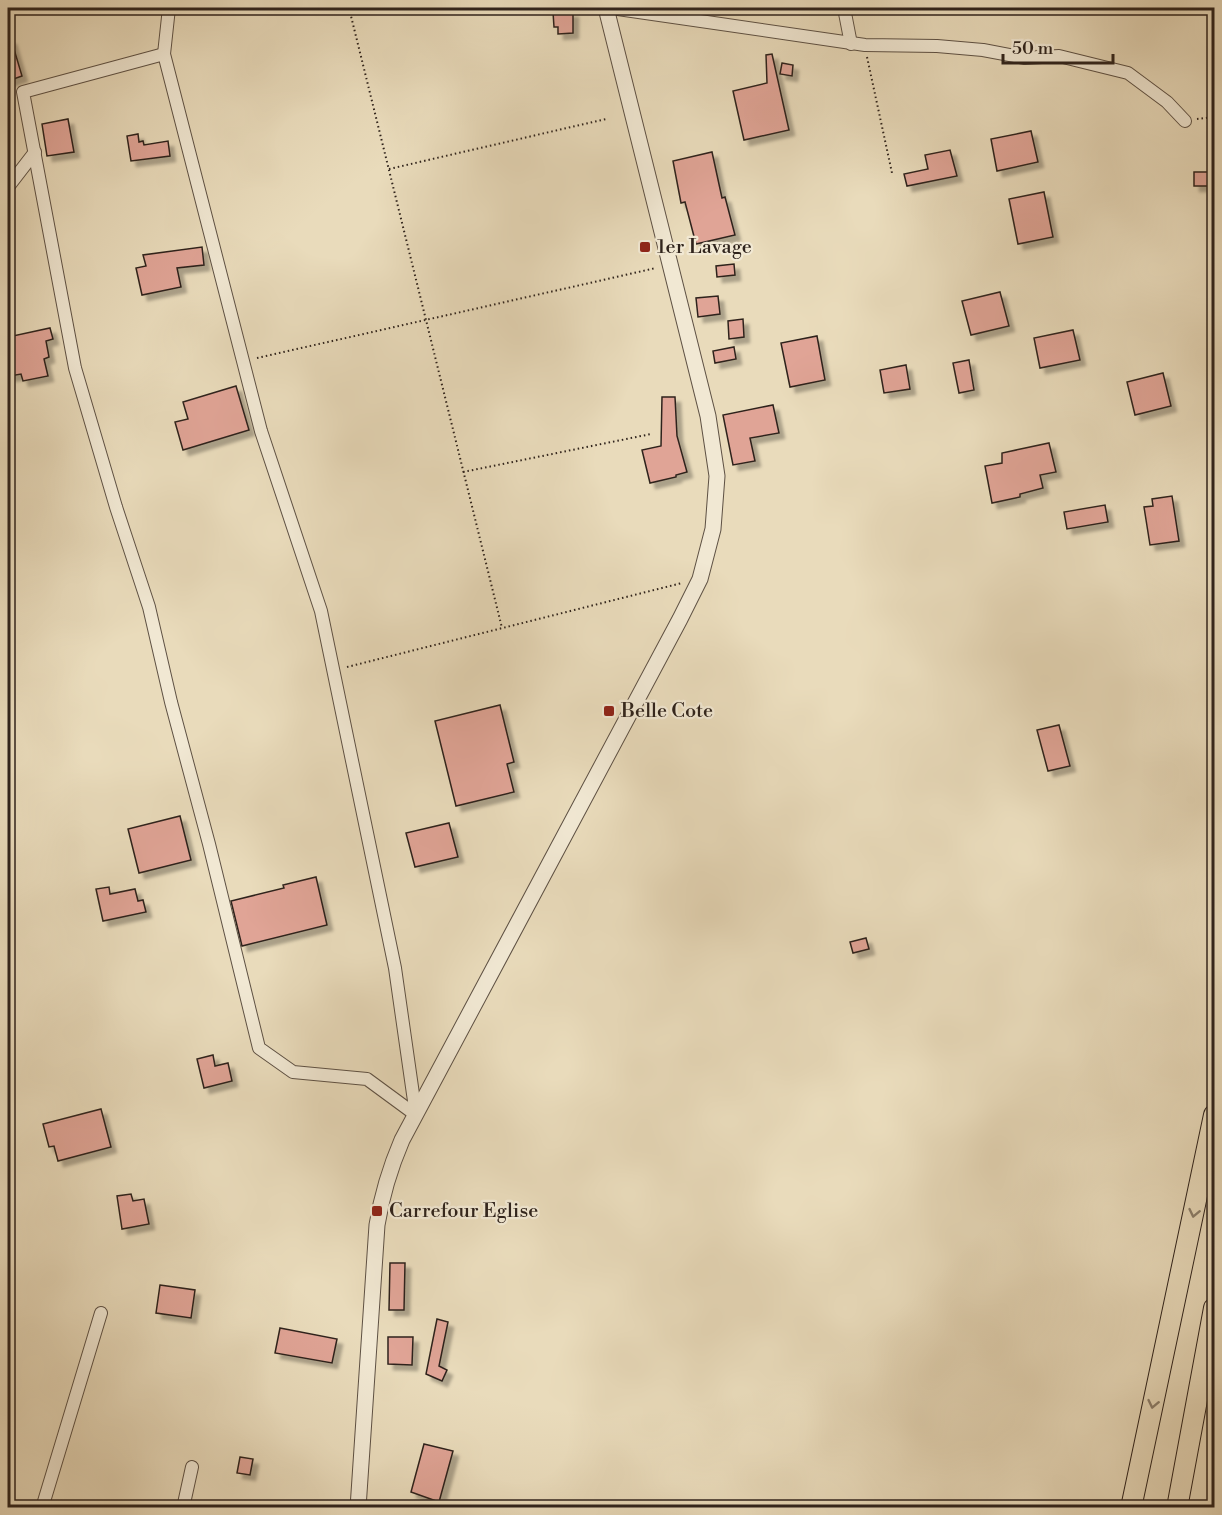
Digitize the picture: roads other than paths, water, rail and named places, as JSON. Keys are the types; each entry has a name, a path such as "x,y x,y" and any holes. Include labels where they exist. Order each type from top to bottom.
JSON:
{"highway":[{"path":"1131,1508 1215,1115"},
{"path":"1177,1508 1215,1308"}],"street":[{"path":"169,8 164,54 261,431 321,611 395,968 416,1115"},
{"path":"357,1508 377,1225 388,1173 416,1115 700,579 713,529 717,476 708,416 606,8"},
{"path":"611,8 851,44 937,46 982,50 1025,58 1059,56 1128,73 1167,102 1185,121"},
{"path":"844,8 851,44"},
{"path":"164,54 24,92 75,368 116,507 149,607 259,1048 293,1072 367,1079 416,1115"},
{"path":"8,187 35,152"},
{"path":"42,1508 100,1313"},
{"path":"183,1508 192,1467"}],"place":[{"name":"1er Lavage","path":"645,247"},
{"name":"Belle Cote","path":"609,711"},
{"name":"Carrefour Eglise","path":"377,1211"}]}
